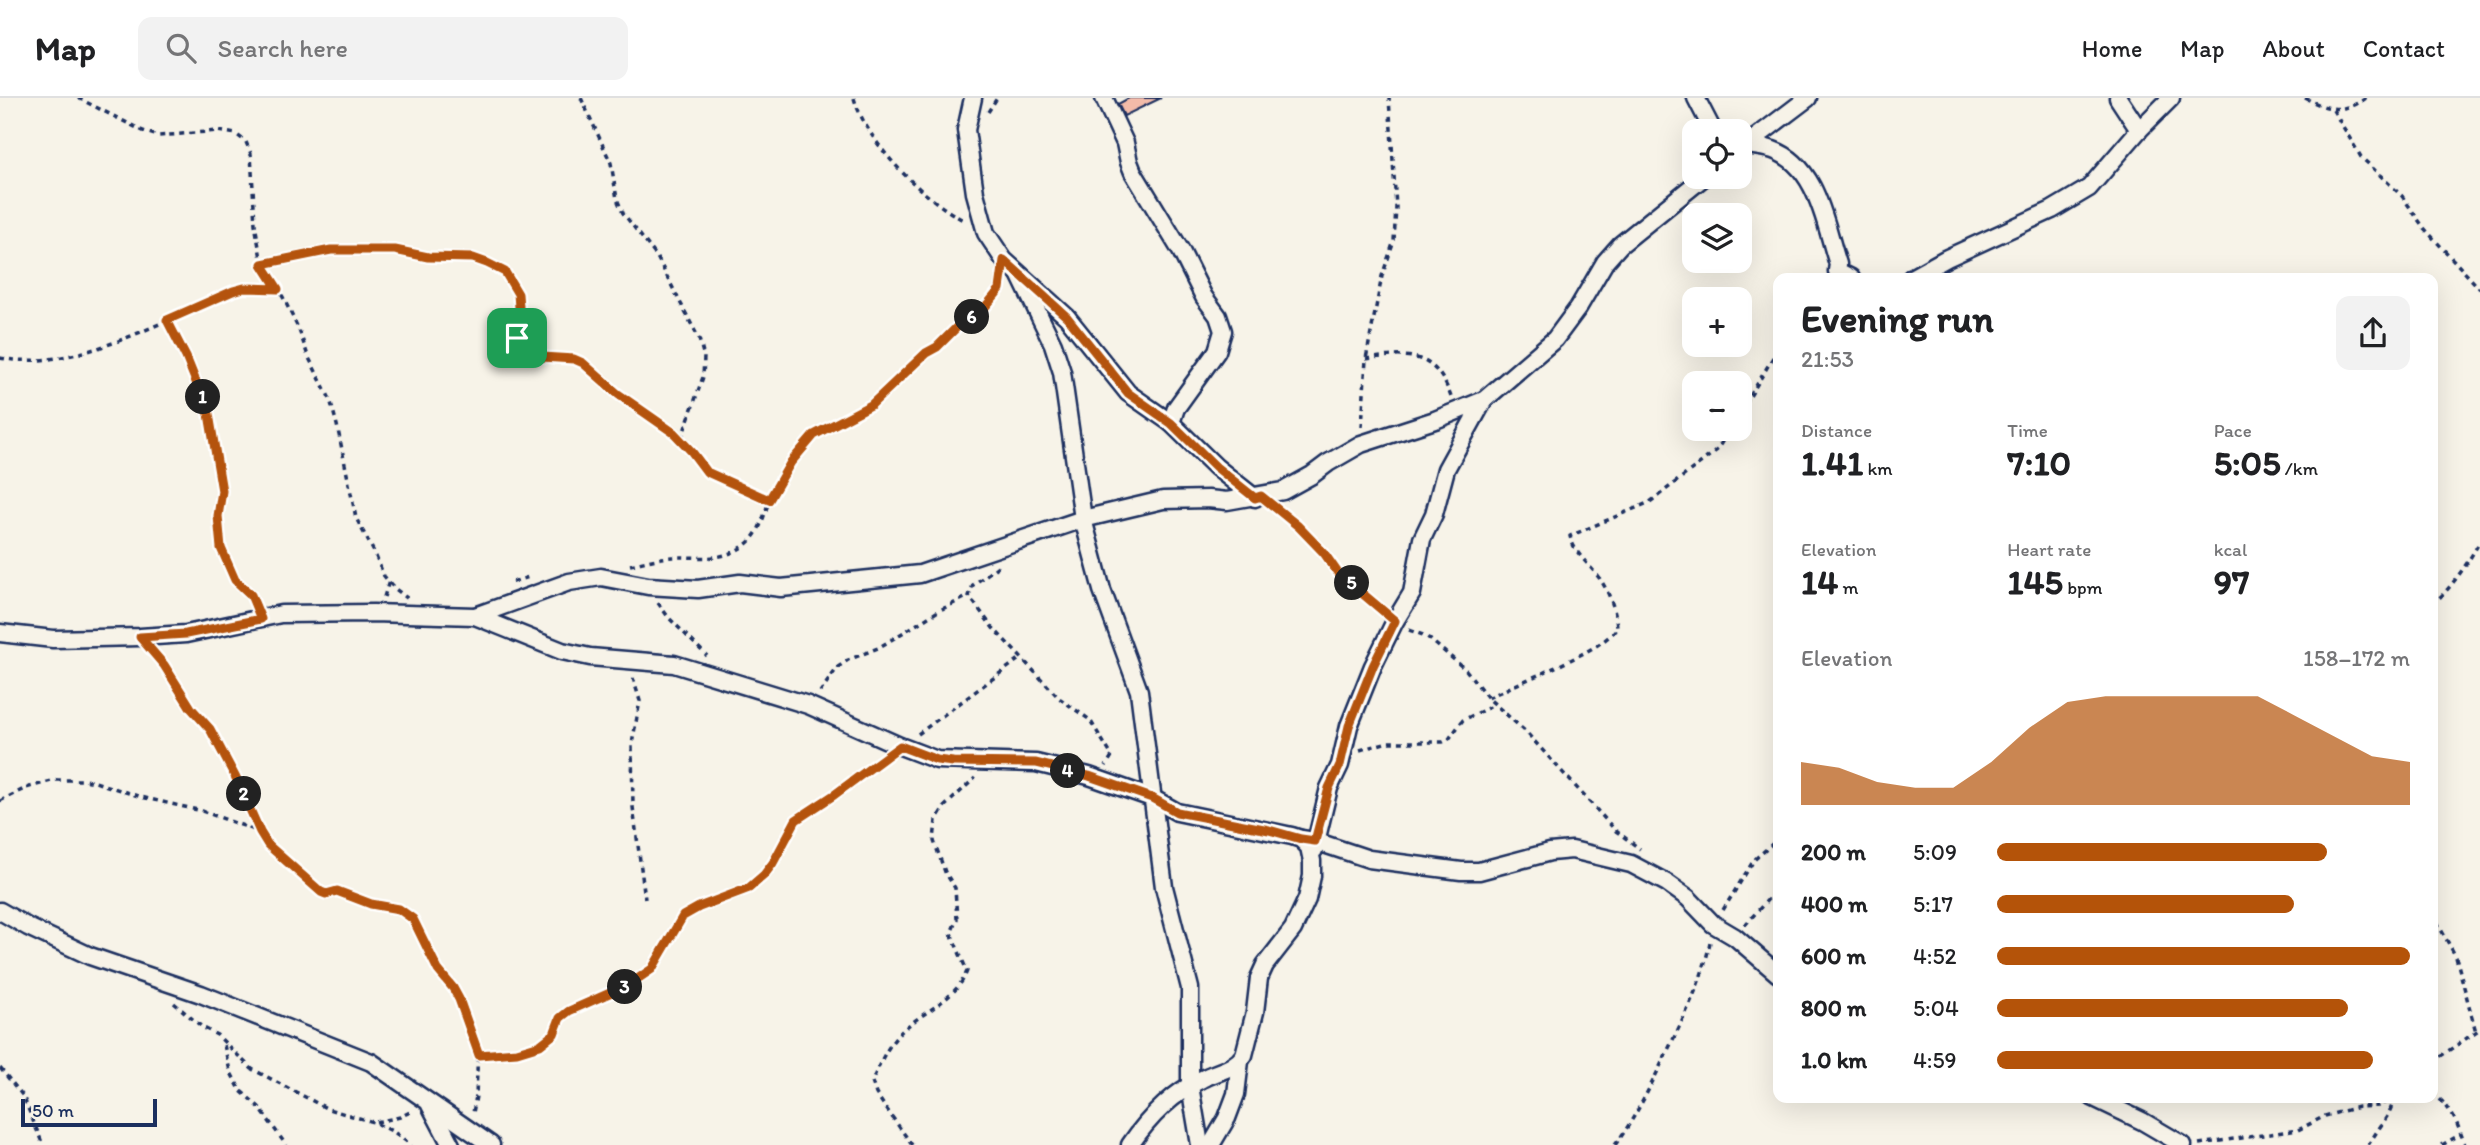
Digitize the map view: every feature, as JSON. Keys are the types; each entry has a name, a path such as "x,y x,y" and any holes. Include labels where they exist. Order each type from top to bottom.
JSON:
{"street":[{"path":"973,98 967,123 975,193 985,233 1004,260 1067,317 1128,393 1171,423 1216,467 1258,497"},
{"path":"1104,98 1125,143 1133,172 1181,251 1204,297 1218,316 1223,331 1217,351 1176,408 1171,423"},
{"path":"1696,98 1707,119"},
{"path":"1752,138 1808,98"},
{"path":"2118,98 2139,130"},
{"path":"1919,273 2052,210 2089,188 2139,130 2171,98"},
{"path":"1752,147 1772,150 1795,164 1809,182 1823,213 1838,264 1837,271 1841,273"},
{"path":"475,616 569,582 601,577 648,586 698,589 740,583 781,588 920,574 1083,519 1163,500 1227,501 1283,491 1361,444 1456,413 1484,400 1555,339 1578,308 1605,262 1620,245 1689,189"},
{"path":"1020,276 1054,344 1062,372 1083,519 1102,590 1139,691 1164,887 1189,988 1190,1086 1200,1145"},
{"path":"1211,1145 1227,1118 1236,1094 1240,1061 1247,1047 1259,978 1265,965 1293,929 1307,899 1312,876 1308,840 1340,763 1349,726 1373,666 1412,593 1422,539 1434,514 1446,469 1484,400"},
{"path":"0,633 52,639 140,637 186,634 281,614 373,612 475,616 562,651 674,664 808,705 900,746 945,761 1036,763 1089,776 1152,798 1177,812 1269,830 1370,859 1479,871 1550,852 1572,850 1631,864 1688,898 1713,924 1735,937 1773,970"},
{"path":"0,911 90,956 201,994 371,1062 491,1145"},
{"path":"1130,1145 1150,1116 1173,1096 1200,1079 1228,1069 1240,1061"},
{"path":"429,1102 451,1145"},
{"path":"2104,1103 2183,1145"}],"path":[{"path":"78,98 158,136 218,131 236,134 246,142 251,154 255,224 262,264 278,289 330,399 356,518 384,576 410,600"},
{"path":"581,98 611,163 617,199 623,213 657,257 699,339 704,357 703,377 681,440"},
{"path":"854,98 867,126 896,166 959,218 985,233"},
{"path":"1361,444 1366,359 1382,276 1394,240 1390,98"},
{"path":"2305,98 2333,110 2346,108 2367,98"},
{"path":"2333,110 2361,157 2402,196 2424,228 2480,289"},
{"path":"262,264 331,250 395,250 428,257 473,258 487,263 505,272 518,294 515,332 525,347 542,357 574,359 583,363 618,394 681,440 707,472 769,500"},
{"path":"622,566 662,558 707,558 737,551 757,534 769,500 791,462 814,435 871,405 926,353 986,306 1000,289 1004,260"},
{"path":"0,358 20,361 60,359 127,337 233,291 244,288 278,289"},
{"path":"167,320 186,357 209,414 222,491 218,516 221,548 235,580 251,595 261,619"},
{"path":"1366,359 1400,355 1420,359 1443,376 1456,413"},
{"path":"1752,393 1773,358"},
{"path":"1488,698 1579,656 1613,634 1617,627 1612,603 1603,584 1577,550 1570,536 1650,502 1717,450 1723,441"},
{"path":"1258,497 1298,526 1324,553 1338,573 1395,621 1426,636 1466,670 1488,698 1526,732 1622,837 1640,849 1658,878"},
{"path":"2438,600 2460,573 2480,541"},
{"path":"808,705 838,667 848,660 878,648 940,610 969,596 973,585 990,575 1013,543"},
{"path":"508,584 528,576 539,575"},
{"path":"648,586 669,618 700,650 715,660"},
{"path":"969,596 993,628 1059,698 1090,720 1112,756 1110,762 1089,776"},
{"path":"140,637 164,665 191,708 210,729 260,832 276,853 321,892 326,894 337,891 371,904 406,911 413,919 438,970 453,988 478,1047 476,1105 468,1129"},
{"path":"479,1055 517,1052 540,1045 554,1034 560,1018 569,1011 630,984 652,969 683,916 749,888 764,875 796,820 1022,657"},
{"path":"620,659 634,680 640,701 632,744 633,795 645,899"},
{"path":"1340,763 1362,748 1388,742 1443,743 1463,720 1495,704"},
{"path":"912,1145 876,1094 872,1082 898,1034 962,985 967,971 951,933 957,919 955,888 945,872 934,841 936,820 959,791 996,762"},
{"path":"0,801 26,788 55,780 84,780 202,811 260,832"},
{"path":"1615,1145 1649,1089 1686,1013 1704,972 1713,924 1754,860 1773,843"},
{"path":"1735,937 1773,894"},
{"path":"2438,924 2456,957 2478,1030 2438,1058"},
{"path":"173,1002 202,1027 217,1035 252,1069 328,1110 373,1122 394,1132 411,1145"},
{"path":"223,1043 230,1071 241,1091 259,1107 286,1145"},
{"path":"0,1068 23,1096 43,1145"},
{"path":"2438,1097 2452,1112 2465,1145"},
{"path":"373,1122 400,1116 429,1102"},
{"path":"2196,1145 2298,1130 2325,1116 2384,1103"},
{"path":"2368,1145 2393,1103"},
{"path":"2442,1145 2461,1134"}],"building":[{"path":"1129,98 1161,98 1124,116 1118,104"}],"route":[{"path":"331,250 395,250 428,257 473,258 505,272 518,294 515,332 517,338 525,347 542,357 574,359 583,363 618,394 674,433 707,472 769,500 805,443 824,429 871,405 926,353 986,306 1000,289 1004,260 1067,317 1128,393 1171,423 1216,467 1255,498 1261,496 1298,526 1324,553 1338,573 1395,621 1349,726 1340,765 1329,788 1315,841 1177,812 1152,798 1089,776 1036,763 937,760 900,746 796,820 773,863 758,882 683,916 652,969 630,984 569,1011 560,1018 549,1040 540,1045 517,1052 479,1055 459,999 438,970 413,919 406,911 371,904 337,891 326,894 321,892 268,845 210,729 191,708 164,665 140,637 186,634 261,619 248,590 235,580 228,569 221,548 218,516 222,491 209,414 186,357 167,320 233,291 244,288 278,289 262,264 331,250"}]}
